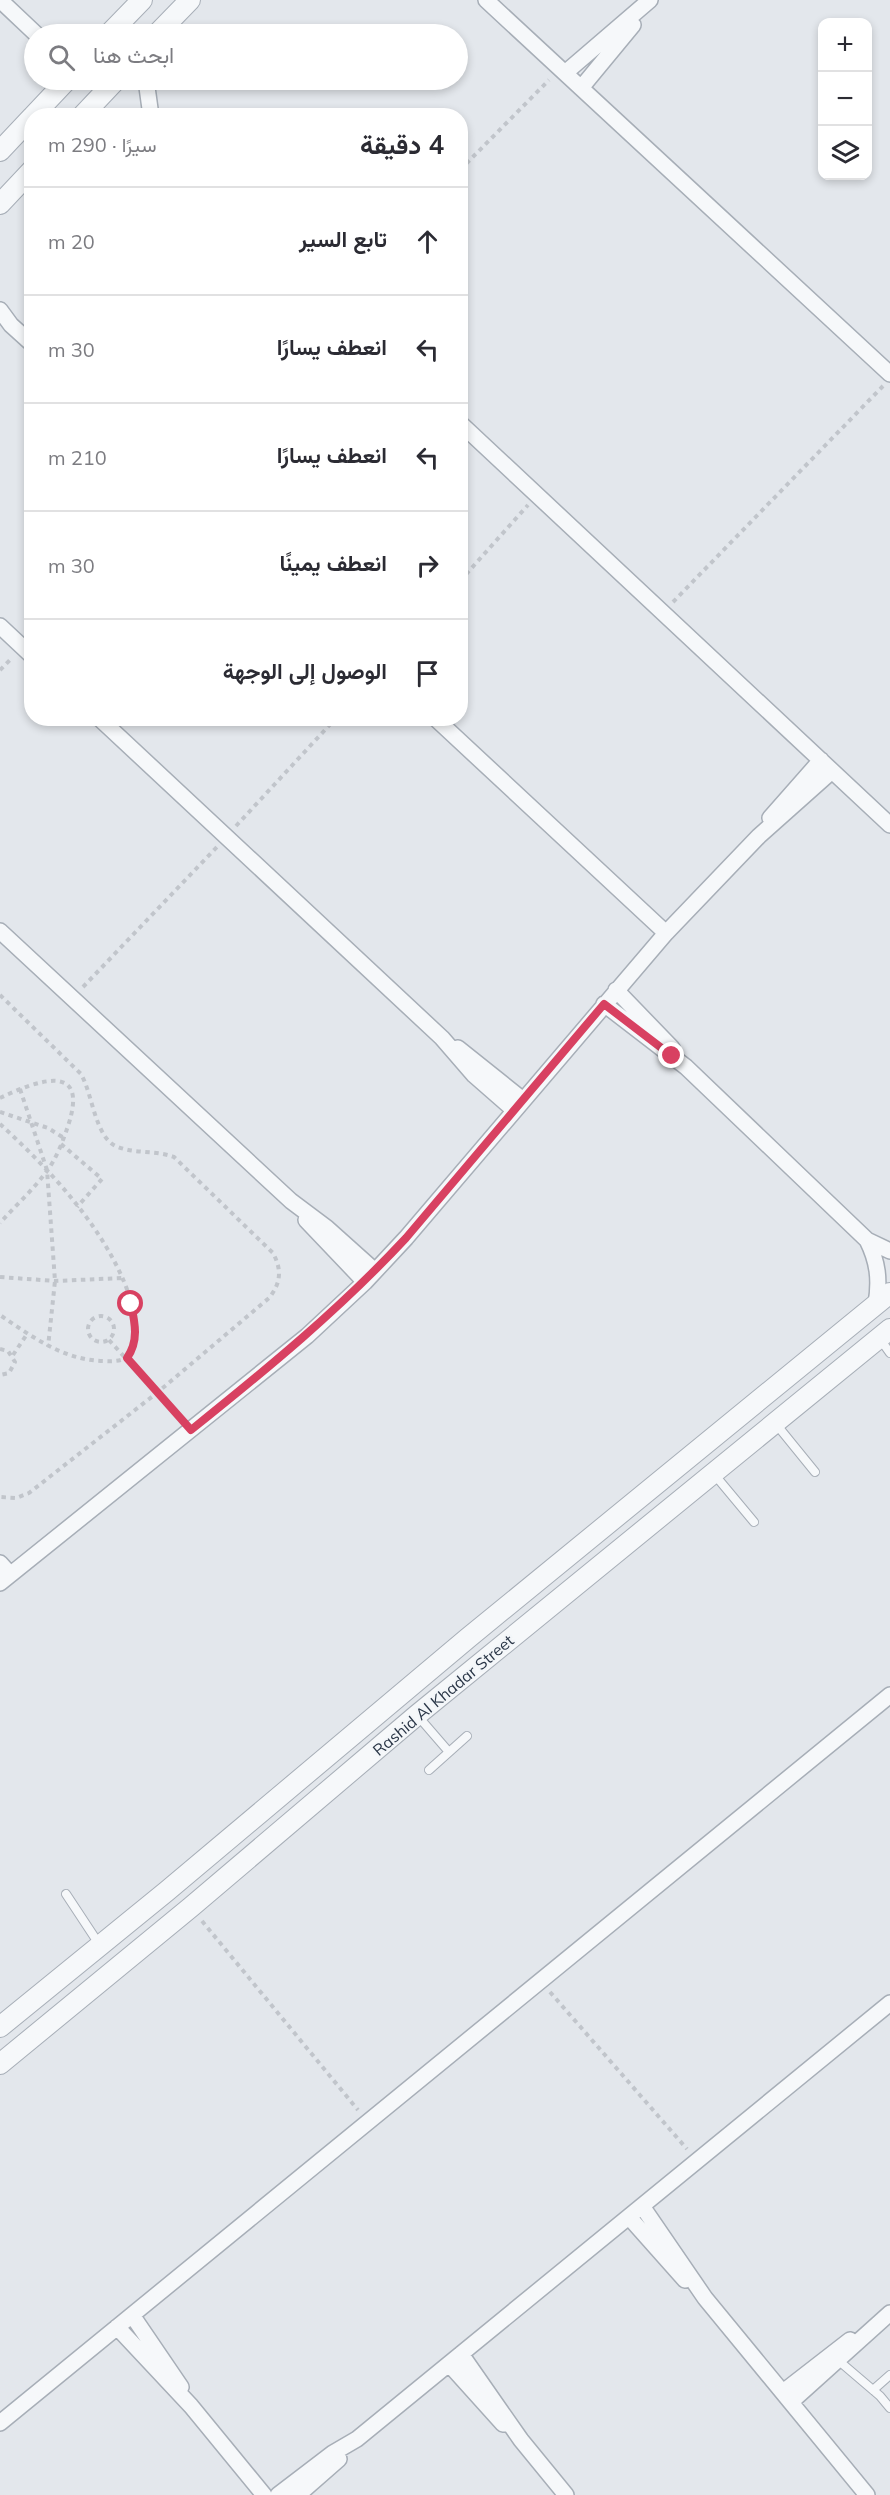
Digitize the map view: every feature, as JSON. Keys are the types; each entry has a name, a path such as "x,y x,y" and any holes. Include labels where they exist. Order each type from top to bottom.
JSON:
{"street":[{"path":"0,0 25,24"},
{"path":"119,24 142,0"},
{"path":"167,24 190,0"},
{"path":"486,0 890,374"},
{"path":"563,71 648,2"},
{"path":"581,88 626,34 648,2"},
{"path":"40,108 57,90"},
{"path":"90,108 107,90"},
{"path":"147,90 150,108"},
{"path":"0,151 24,125"},
{"path":"0,204 24,178"},
{"path":"0,310 5,321 24,337"},
{"path":"468,430 890,825"},
{"path":"0,626 24,648"},
{"path":"108,726 442,1038 472,1058 518,1105"},
{"path":"444,726 666,933"},
{"path":"4,1573 191,1430 307,1336 370,1277 406,1238 666,933 826,765"},
{"path":"0,932 291,1201 327,1227 370,1277"},
{"path":"616,990 664,1039 686,1067"},
{"path":"604,1004 686,1067 867,1240 890,1251"},
{"path":"867,1240 874,1255 883,1299"},
{"name":"Rashid Al Khadar Street","path":"0,2026 100,1946 468,1638 883,1299"},
{"name":"Rashid Al Khadar Street","path":"0,2064 191,1908 417,1715 713,1473 775,1423 886,1340"},
{"path":"0,2423 890,1695"},
{"path":"278,2495 333,2453 357,2439 890,2003"},
{"path":"642,2206 705,2298 867,2495"},
{"path":"629,2217 678,2273 705,2298"},
{"path":"787,2397 837,2349 890,2313"},
{"path":"132,2315 179,2384 191,2406"},
{"path":"117,2327 191,2406 264,2495"},
{"path":"787,2397 839,2361 871,2328"},
{"path":"461,2354 521,2440 566,2495"},
{"path":"449,2364 494,2415 521,2440"},
{"path":"298,2495 345,2454 357,2439"}],"lane":[{"path":"775,1423 815,1472"},
{"path":"713,1473 754,1522"},
{"path":"417,1715 448,1752"},
{"path":"429,1770 467,1736"},
{"path":"66,1894 100,1946"},
{"path":"839,2361 890,2408"},
{"path":"873,2390 890,2375"}],"path":[{"path":"468,162 563,71"},
{"path":"663,612 890,379"},
{"path":"468,572 537,495"},
{"path":"72,998 329,726"},
{"path":"0,995 81,1074 88,1087 100,1130 107,1140 117,1147 154,1151 174,1157 273,1253 279,1264 280,1276 276,1288 268,1298 158,1392 29,1493 16,1498 0,1497"},
{"path":"0,1098 20,1089 53,1080 65,1082 72,1090 75,1106 64,1138 47,1170 0,1223"},
{"path":"20,1089 47,1170 55,1281 48,1347"},
{"path":"0,1112 48,1128 64,1138"},
{"path":"0,1124 47,1170 77,1207 109,1254 123,1278 136,1332 132,1350 127,1358 120,1362 95,1361 71,1356 48,1347 0,1314"},
{"path":"61,1144 102,1179 77,1207"},
{"path":"0,1278 55,1281 123,1278"},
{"path":"102,1316 112,1322 113,1334 109,1340 96,1342 91,1338 88,1326 95,1317 102,1316"},
{"path":"0,1375 9,1373 13,1368 13,1355 27,1334"},
{"path":"109,1340 191,1430"},
{"path":"0,1349 13,1355"},
{"path":"191,1908 368,2122"},
{"path":"540,1981 697,2161"}],"route":[{"path":"131,1304 136,1332 132,1350 127,1358 191,1430 307,1336 375,1271 406,1238 604,1004 672,1056"}]}
